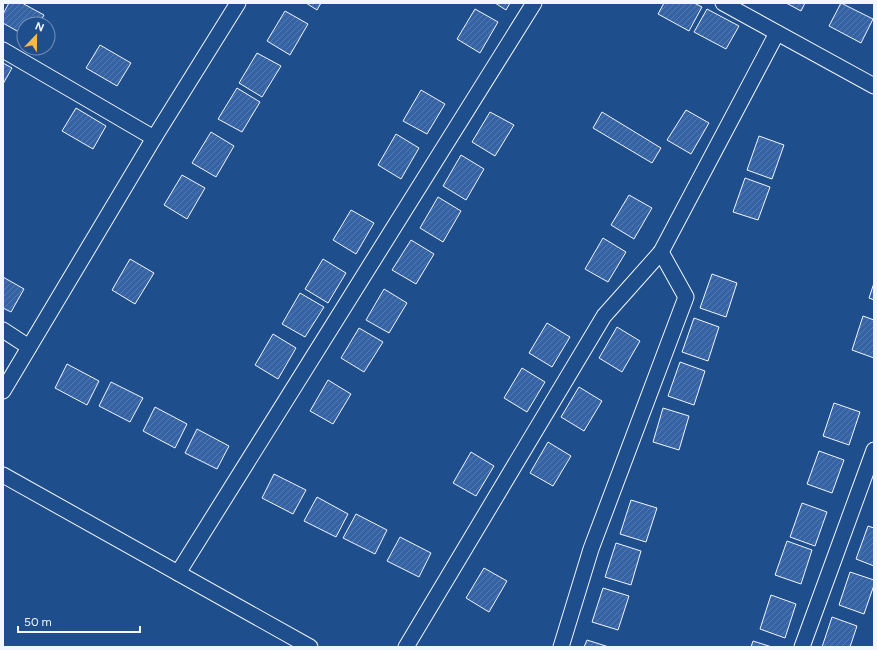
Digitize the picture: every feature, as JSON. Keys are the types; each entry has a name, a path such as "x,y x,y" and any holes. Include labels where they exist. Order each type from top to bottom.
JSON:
{"street":[{"path":"3,391 154,138 238,3"},
{"path":"178,573 534,3"},
{"path":"723,3 874,86"},
{"path":"406,647 604,316 661,252 777,33"},
{"path":"3,50 154,138"},
{"path":"561,647 591,549 686,297 661,252"},
{"path":"3,330 29,347"},
{"path":"802,647 874,450"},
{"path":"3,475 310,647"}],"building":[{"path":"9,3 22,3 44,15 16,16 16,30 3,23 3,14"},
{"path":"306,3 321,3 317,10"},
{"path":"495,3 510,3 506,10"},
{"path":"664,3 694,3 702,7 689,31 658,14"},
{"path":"786,3 805,3 801,11"},
{"path":"841,3 873,19 861,43 829,26"},
{"path":"475,9 498,22 480,53 457,39"},
{"path":"707,9 739,26 726,49 694,32"},
{"path":"285,11 308,24 290,55 267,41"},
{"path":"100,45 131,63 117,86 86,68"},
{"path":"257,53 281,66 262,97 239,83"},
{"path":"3,63 12,68 3,84"},
{"path":"237,88 260,102 242,132 218,119"},
{"path":"421,90 445,104 427,134 403,121"},
{"path":"76,108 106,126 93,149 62,131"},
{"path":"686,110 709,123 691,154 667,140"},
{"path":"490,112 514,125 495,156 472,142"},
{"path":"602,112 661,148 652,163 593,128"},
{"path":"211,132 234,146 216,177 192,163"},
{"path":"396,134 419,148 401,179 378,165"},
{"path":"759,136 784,145 772,179 747,170"},
{"path":"461,155 484,169 466,200 443,186"},
{"path":"182,175 205,188 187,219 164,205"},
{"path":"745,178 770,187 758,220 733,212"},
{"path":"629,195 652,208 634,239 611,225"},
{"path":"438,197 461,211 443,242 420,228"},
{"path":"351,210 374,223 356,254 333,240"},
{"path":"603,238 626,252 608,282 585,269"},
{"path":"411,240 434,254 416,284 392,270"},
{"path":"130,259 154,273 135,304 112,290"},
{"path":"323,259 346,273 328,303 305,289"},
{"path":"712,274 737,283 726,317 700,308"},
{"path":"3,277 24,289 11,312 3,308"},
{"path":"874,283 874,300 869,298"},
{"path":"384,289 407,303 389,333 366,320"},
{"path":"300,293 324,307 305,337 282,324"},
{"path":"863,316 874,320 874,358 852,350"},
{"path":"694,318 719,327 708,361 682,352"},
{"path":"547,323 570,337 552,367 529,353"},
{"path":"617,327 640,341 622,372 599,358"},
{"path":"359,328 383,342 364,372 341,358"},
{"path":"273,334 296,348 278,379 255,365"},
{"path":"680,362 705,371 694,405 668,396"},
{"path":"67,364 99,381 87,405 55,388"},
{"path":"522,368 545,382 527,412 504,398"},
{"path":"328,380 351,394 333,424 310,411"},
{"path":"111,382 143,398 130,422 99,406"},
{"path":"579,387 602,401 584,431 561,417"},
{"path":"834,403 860,412 849,445 823,436"},
{"path":"155,407 187,424 175,448 143,431"},
{"path":"663,408 689,416 679,450 653,442"},
{"path":"197,429 229,446 217,469 185,453"},
{"path":"548,442 571,456 553,486 530,473"},
{"path":"819,451 844,460 832,493 807,484"},
{"path":"471,452 494,466 476,496 453,483"},
{"path":"274,474 306,490 293,514 262,498"},
{"path":"317,497 348,514 336,537 304,521"},
{"path":"631,500 657,508 646,542 620,534"},
{"path":"802,503 827,512 815,546 790,537"},
{"path":"356,514 387,530 375,554 343,538"},
{"path":"868,526 874,528 874,566 856,559"},
{"path":"400,537 431,553 419,577 387,561"},
{"path":"787,541 812,550 801,584 775,575"},
{"path":"616,543 641,551 631,585 605,577"},
{"path":"484,568 507,581 489,612 466,598"},
{"path":"850,572 874,580 874,585 864,614 839,605"},
{"path":"603,588 629,596 618,630 592,622"},
{"path":"771,595 796,604 785,638 760,629"},
{"path":"832,617 857,626 850,647 822,647"},
{"path":"587,640 609,647 584,647"},
{"path":"753,641 772,647 751,647"}]}
